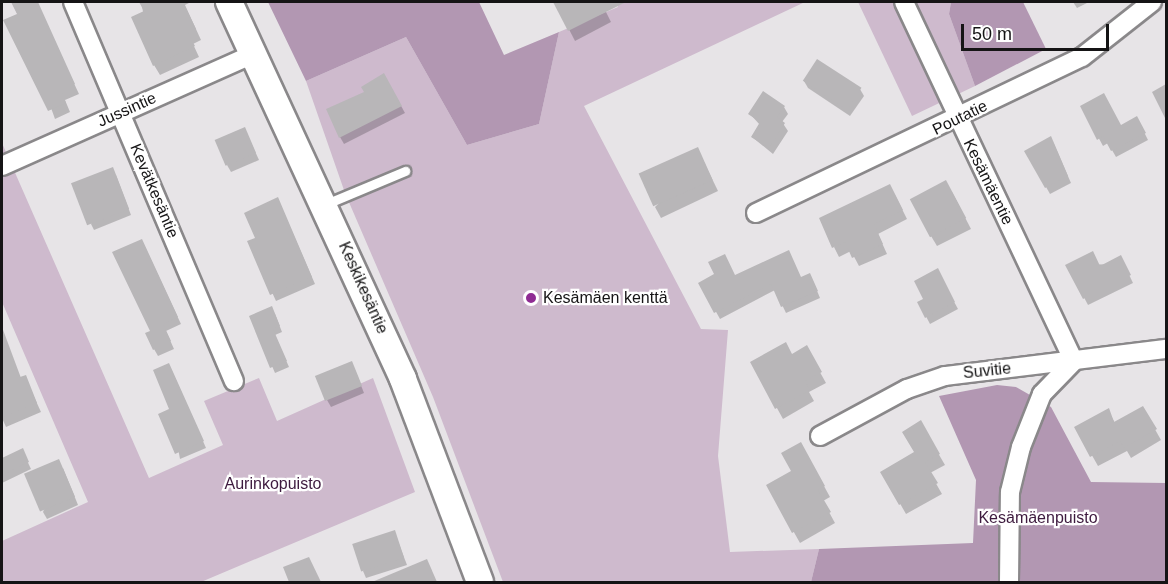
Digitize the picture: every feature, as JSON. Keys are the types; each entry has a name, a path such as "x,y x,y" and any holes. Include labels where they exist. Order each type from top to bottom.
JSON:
{"street":[{"name":"Kevätkesäntie","path":"73,2 234,381"},
{"name":"Keskikesäntie","path":"229,2 326,204 406,387 480,582"},
{"name":"Kesämäentie","path":"904,2 1074,361"},
{"name":"Poutatie","path":"756,213 958,119 1082,57 1152,2"},
{"name":"Jussintie","path":"2,166 253,54"},
{"name":"Suvitie","path":"820,436 927,381 966,372 1167,349"},
{"path":"1009,582 1010,492 1021,447 1042,394 1074,361"}],"lane":[{"path":"326,204 405,171"}],"green space":[{"path":"268,2 479,2 504,55 559,32 539,124 467,145 406,37 306,81"},
{"path":"616,2 805,2 584,106 701,329 728,330 718,456 730,552 819,549 811,582 503,582 433,397 345,193 306,81 406,37 467,145 539,124 559,32 618,7"},
{"path":"858,2 951,2 949,14 975,86 912,116"},
{"path":"951,2 1023,2 1046,49 975,86 949,14"},
{"name":"Aurinkopuisto","path":"2,143 149,478 223,445 204,401 259,378 277,421 373,378 415,492 201,582 2,582 2,541 88,502 2,302"},
{"name":"Kesämäenpuisto","path":"997,385 1016,387 1051,407 1091,482 1166,483 1166,582 811,582 819,549 973,543 976,480 939,396"}],"building":[{"path":"11,2 38,2 75,84 61,91 66,103 48,111 3,20 17,14"},
{"path":"139,2 183,2 196,29 188,33 195,46 153,66 131,17 144,11"},
{"path":"553,2 626,2 568,31"},
{"path":"817,59 861,88 847,110 803,81"},
{"path":"384,73 402,106 339,138 326,109 364,92 361,87"},
{"path":"763,91 785,106 777,117 785,123 769,148 751,137 760,122 748,114"},
{"path":"1104,93 1121,125 1137,116 1146,133 1111,151 1103,136 1097,140 1080,106"},
{"path":"245,127 256,153 226,166 215,140"},
{"path":"1051,136 1068,176 1045,188 1024,151"},
{"path":"698,147 713,180 653,206 639,173"},
{"path":"113,167 129,209 87,225 71,183"},
{"path":"946,180 966,218 930,237 910,199"},
{"path":"890,184 903,210 874,224 883,244 852,258 845,242 832,248 819,218"},
{"path":"278,197 312,277 270,295 247,241 255,238 244,213"},
{"path":"142,239 178,317 163,324 171,341 153,350 145,333 150,331 112,252"},
{"path":"789,250 801,277 810,273 818,291 781,307 771,284 714,313 698,283 714,274 708,262 725,254 735,275"},
{"path":"1093,251 1100,266 1121,255 1131,275 1083,299 1065,265"},
{"path":"938,268 955,302 925,318 917,302 923,299 914,281"},
{"path":"272,306 280,326 273,329 287,361 270,368 249,316"},
{"path":"2,333 20,377 26,375 37,403 2,418"},
{"path":"786,342 792,354 807,345 822,372 805,381 810,390 775,409 750,362"},
{"path":"352,361 362,386 325,401 315,376"},
{"path":"169,363 204,441 175,454 158,414 169,409 153,370"},
{"path":"1143,406 1157,429 1124,448 1120,441 1090,457 1074,427 1109,408 1114,422"},
{"path":"921,420 940,454 925,462 938,483 899,505 880,472 914,452 902,432"},
{"path":"801,442 825,486 818,490 831,512 792,533 766,485 791,471 781,453"},
{"path":"23,448 29,462 2,475 2,458"},
{"path":"59,459 75,497 40,512 24,474"},
{"path":"395,530 404,558 361,571 352,544"},
{"path":"309,557 321,582 289,582 283,567"},
{"path":"427,559 437,582 372,582"}],"place":[{"name":"Kesämäen kenttä","path":"531,298"}]}
